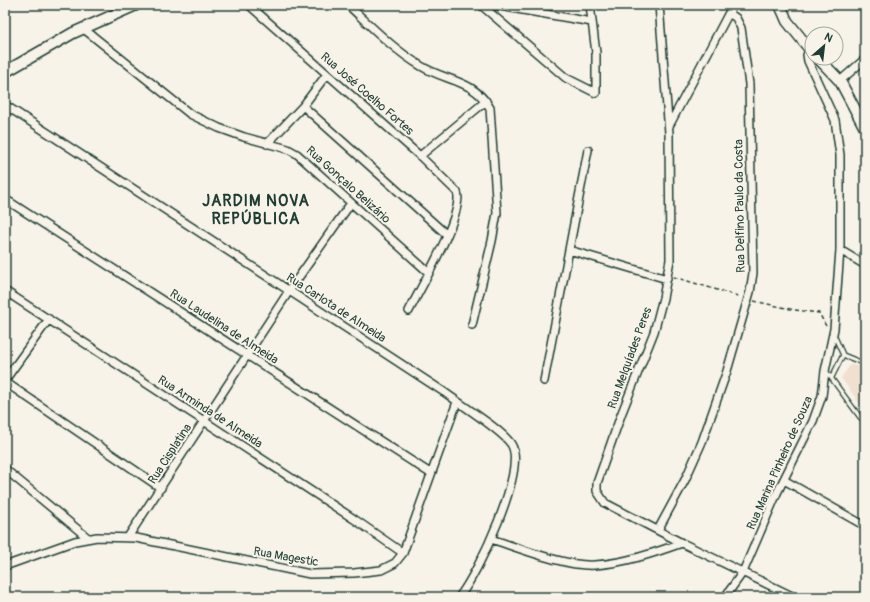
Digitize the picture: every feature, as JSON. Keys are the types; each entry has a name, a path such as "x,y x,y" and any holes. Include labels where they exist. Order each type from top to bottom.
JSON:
{"street":[{"path":"5,72 84,29 136,5"},
{"name":"Rua José Coelho Fortes","path":"249,5 420,156 457,192 459,197 458,206 448,235"},
{"path":"348,5 408,58 426,69 462,82 473,88 486,100 492,114 497,214 472,324"},
{"path":"482,5 566,78 596,93 596,53 590,5"},
{"path":"493,5 592,22"},
{"name":"Rua Melquíades Peres","path":"659,5 669,126 671,244 667,279 654,332 621,415 597,483 597,491 600,498 605,503 682,543 794,597"},
{"path":"669,126 733,5"},
{"path":"780,5 787,21 804,42"},
{"name":"Rua Delfino Paulo da Costa","path":"658,530 685,480 702,442 727,371 750,292 753,274 749,84 741,28 736,18 729,13"},
{"name":"Rua Gonçalo Belizário","path":"84,29 190,114 219,128 267,144 288,149 297,154 428,272"},
{"path":"840,81 865,59"},
{"name":"Rua Marina Pinheiro de Souza","path":"725,597 743,572 784,480 813,421 822,396 825,371 834,334 840,250 841,180 837,128 832,113 810,66"},
{"path":"826,66 840,81 865,128"},
{"path":"267,144 303,106 327,74"},
{"path":"420,156 486,100"},
{"name":"Rua Carlota de Almeida","path":"5,105 289,290 457,402 507,439 513,448 512,476 507,496 491,539 473,578 460,597"},
{"path":"303,106 448,235 409,311"},
{"path":"544,381 588,150"},
{"name":"Rua Laudelina de Almeida","path":"5,200 430,473"},
{"name":"Rua Cisplatina","path":"128,537 289,290 351,203"},
{"path":"569,250 667,279"},
{"path":"840,250 865,265"},
{"name":"Rua Arminda de Almeida","path":"5,291 204,422 354,518 403,553"},
{"path":"49,319 5,381 161,488"},
{"name":"Rua Magestic","path":"5,566 88,538 128,537 310,574 354,573 381,570 395,563 403,553 430,473 457,402"},
{"path":"5,468 88,538"},
{"path":"784,480 865,526"},
{"path":"491,539 556,559 595,565 646,555 682,543"}],"lane":[{"path":"834,334 843,355 865,364"},
{"path":"832,377 843,355"},
{"path":"825,371 832,377 865,424"}],"shaded area":[{"path":"850,365 865,367 865,411 841,378"}],"district":[{"name":"JARDIM NOVA REPÚBLICA","path":"256,210"}]}
